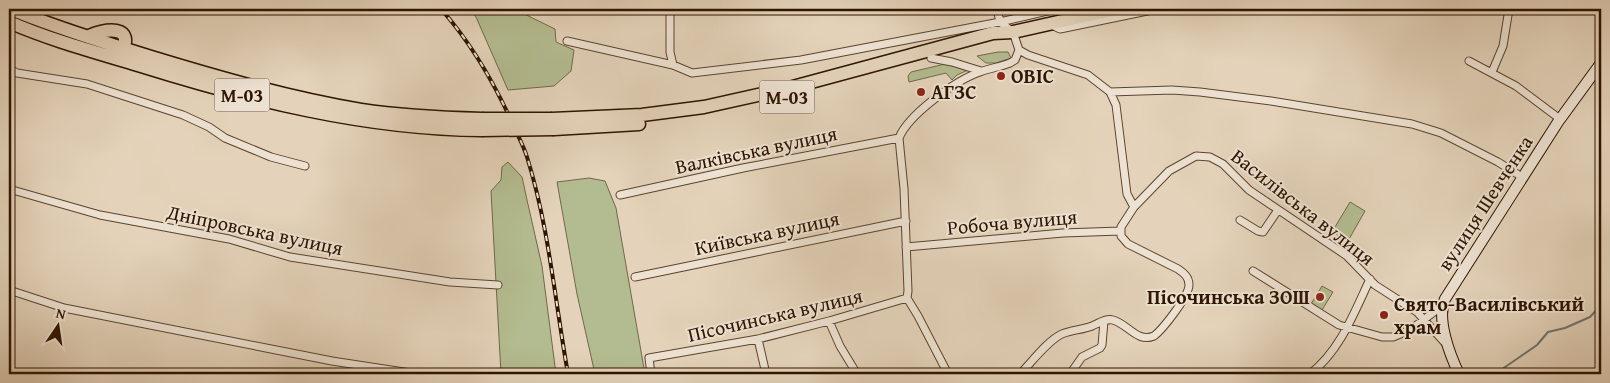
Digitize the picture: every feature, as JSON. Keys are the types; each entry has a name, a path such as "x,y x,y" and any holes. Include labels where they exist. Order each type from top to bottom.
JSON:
{"highway":[{"name":"М-03","path":"11,9 124,48 202,72 317,102 363,110 482,125"},
{"name":"М-03","path":"553,124 704,107 789,88 993,33 1014,32 1116,9"},
{"name":"М-03","path":"13,27 199,83 270,102 315,112 399,126 439,129 482,125 641,124 707,115 791,96 997,40 1014,32"},
{"path":"116,58 121,56 124,48"}],"street":[{"path":"670,9 670,52 673,65"},
{"path":"948,374 907,298 906,221 899,138 906,125 927,105 971,76 1015,60 1019,50 1014,32 1000,22 998,9"},
{"path":"566,41 673,65 692,74 801,60 1000,22 1056,9"},
{"path":"1049,24 1060,29 1158,9"},
{"path":"1492,72 1503,46 1509,9"},
{"path":"1019,50 1028,55 1088,75 1110,92 1116,105 1127,194 1134,207"},
{"path":"931,58 982,71"},
{"path":"1469,61 1516,86 1560,119"},
{"name":"вулиця Шевченка","path":"1442,306 1560,119 1601,63"},
{"path":"9,69 17,73 87,84 183,115 209,127 225,138 271,157 304,166"},
{"path":"1110,92 1157,90 1200,92 1271,101 1412,124 1441,133 1498,162 1522,178"},
{"name":"Валківська вулиця","path":"620,195 743,168 899,138"},
{"name":"Василівська вулиця","path":"1120,231 1134,207 1169,171 1196,156 1202,155 1223,164 1248,190 1346,256 1375,285 1408,305 1425,320 1447,345"},
{"name":"Дніпровська вулиця","path":"9,189 100,215 229,239 290,257 450,282 498,285"},
{"path":"1240,220 1263,232 1278,210"},
{"name":"Київська вулиця","path":"635,277 906,221"},
{"path":"1020,374 1061,334 1111,319 1142,338 1154,336 1186,295 1189,288 1188,280 1184,274 1178,269 1128,244 1121,238 1120,231"},
{"name":"Робоча вулиця","path":"906,247 1064,233 1120,231"},
{"path":"1253,271 1339,325 1382,337 1394,337 1410,330 1442,306"},
{"path":"1310,374 1328,356 1348,328 1370,279"},
{"path":"9,290 64,308 332,361 417,374"},
{"name":"Пісочинська вулиця","path":"651,374 649,358 758,339 899,302 907,298"},
{"path":"1442,306 1447,345 1459,374"},
{"path":"829,321 840,346 857,374"},
{"path":"1070,374 1082,357 1100,348 1102,345 1104,321"},
{"path":"758,339 766,374"}],"green space":[{"path":"469,9 514,9 555,29 556,42 574,50 571,71 554,86 508,90 476,17"},
{"path":"1008,52 1011,58 996,63 986,63 977,56"},
{"path":"945,64 968,70 957,75 952,80 946,73 909,82 908,76 911,72"},
{"path":"508,162 522,177 542,266 556,374 501,374 491,191 501,180 502,167"},
{"path":"589,178 605,181 616,208 645,374 595,374 577,294 557,182"},
{"path":"1350,202 1365,211 1348,241 1332,232"},
{"path":"1322,286 1333,292 1322,310 1311,304"}],"waterway":[{"path":"1495,374 1537,345 1548,332 1565,328 1590,317 1601,305"}],"railway":[{"path":"441,9 463,36 482,66 500,97 526,153 541,210 568,374"}],"place":[{"name":"ОВІС","path":"1001,76"},
{"name":"АГЗС","path":"921,92"},
{"name":"Пісочинська ЗОШ","path":"1320,297"},
{"name":"Свято-Василівський храм","path":"1384,315"}]}
